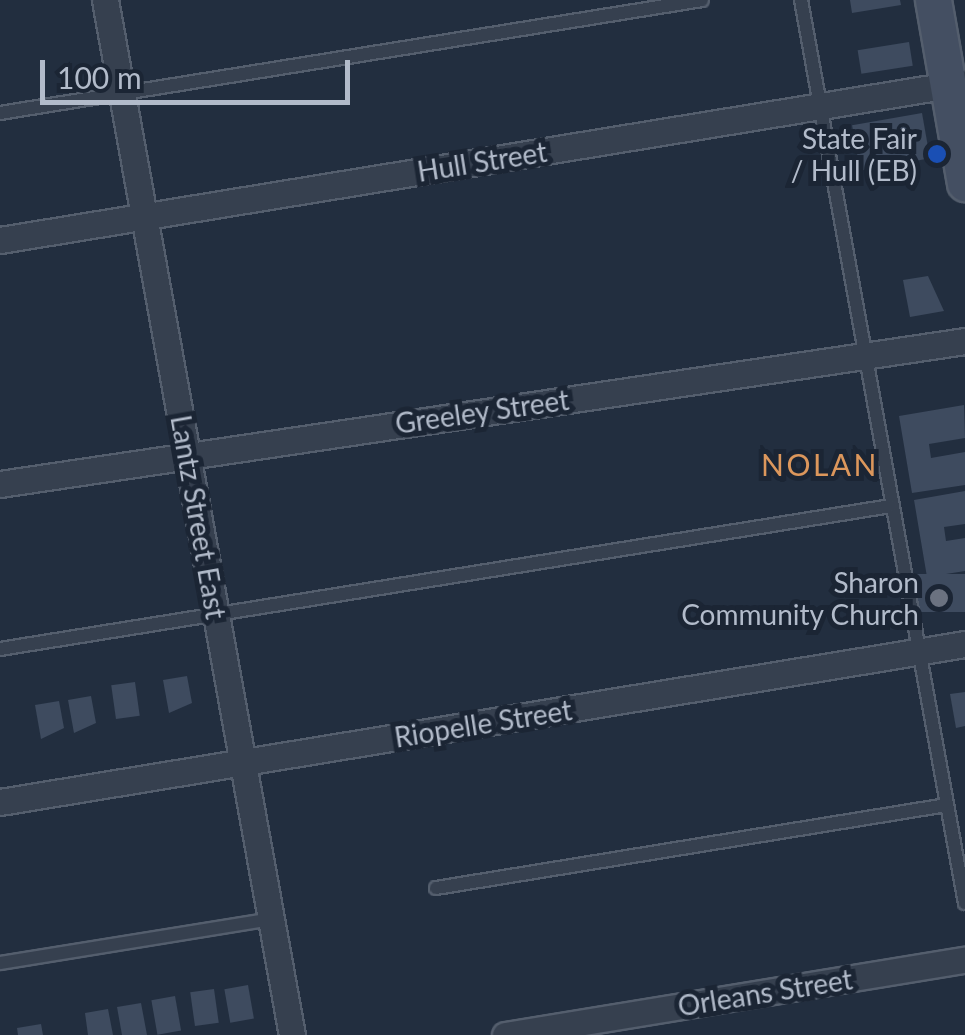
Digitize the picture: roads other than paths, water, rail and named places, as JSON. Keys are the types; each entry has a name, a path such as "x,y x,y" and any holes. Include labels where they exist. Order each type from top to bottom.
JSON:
{"street":[{"name":"Lantz Street East","path":"106,0 292,1035"},
{"path":"934,0 957,84 965,183"},
{"name":"Hull Street","path":"0,240 957,84"},
{"name":"Greeley Street","path":"0,484 187,453 965,342"},
{"name":"Riopelle Street","path":"0,802 965,644"},
{"name":"Orleans Street","path":"505,1035 965,960"}],"lane":[{"path":"0,114 702,0"},
{"path":"801,0 965,903"},
{"path":"0,649 891,506"},
{"path":"436,888 947,806"},
{"path":"0,963 272,919"}],"place":[{"name":"State Fair / Hull (EB)","path":"937,154"},
{"name":"Sharon Community Church","path":"939,598"}],"district":[{"name":"NOLAN","path":"820,464"}]}
